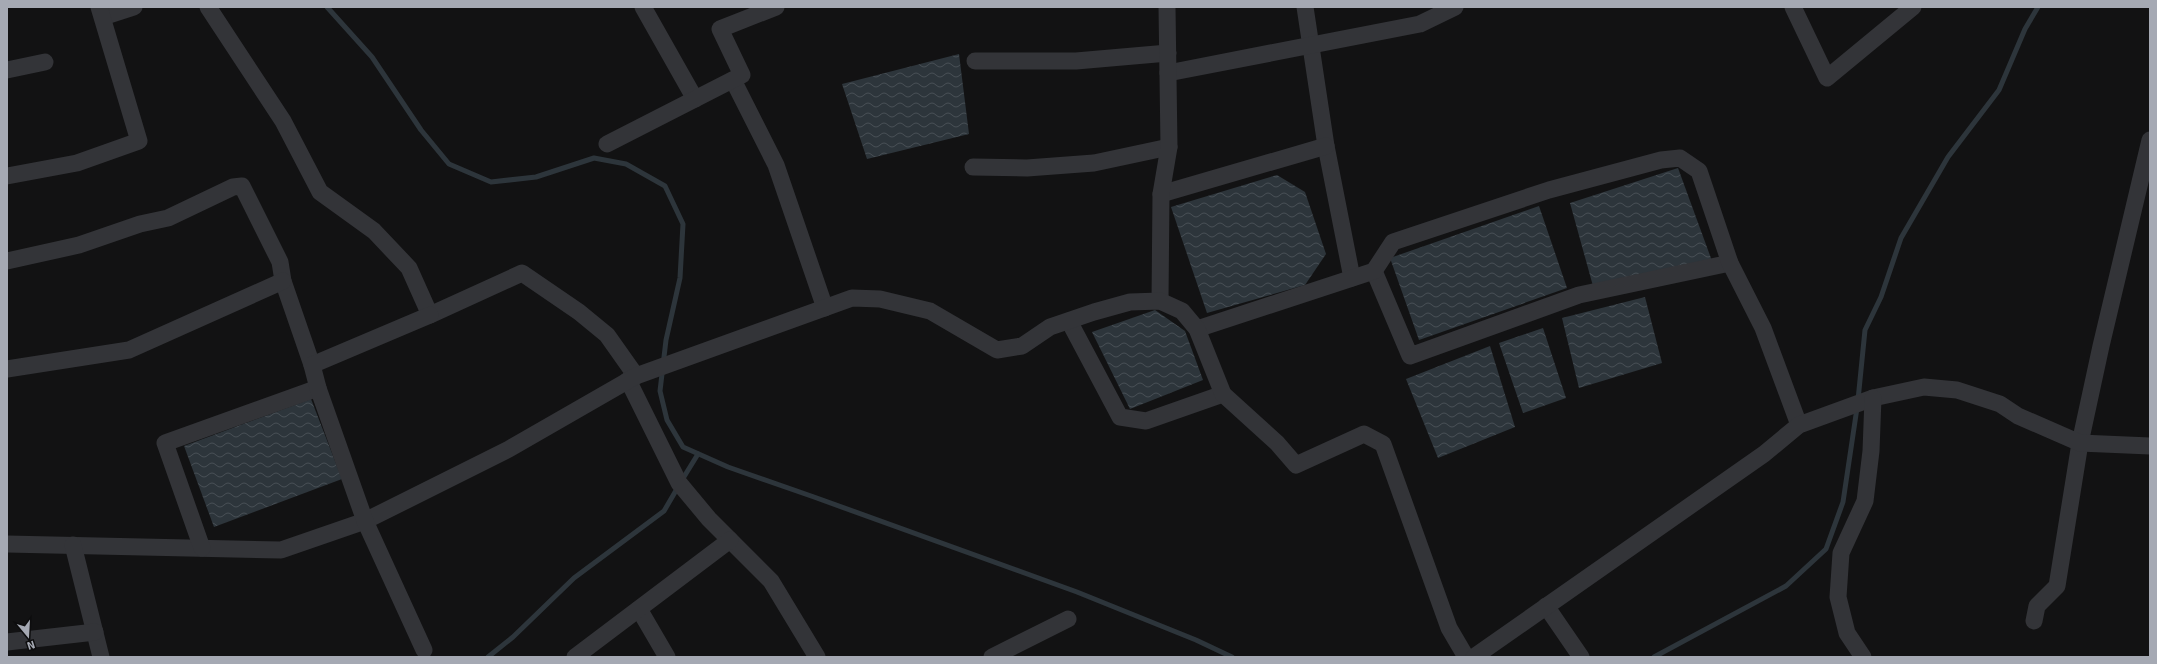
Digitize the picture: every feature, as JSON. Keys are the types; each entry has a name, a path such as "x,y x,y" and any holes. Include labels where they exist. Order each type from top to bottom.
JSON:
{"street":[{"path":"7,176 77,163 139,141 101,12 134,7"},
{"path":"208,7 283,120 320,192 374,231 409,268 430,315"},
{"path":"643,7 695,99"},
{"path":"607,144 742,75 720,29 756,11 776,7"},
{"path":"1160,300 1161,194 1169,147 1167,7"},
{"path":"1305,7 1326,146 1352,278"},
{"path":"1168,73 1420,24 1455,7"},
{"path":"1793,7 1827,78 1913,7"},
{"path":"975,61 1076,62 1168,53"},
{"path":"7,70 45,62"},
{"path":"733,80 776,165 826,308"},
{"path":"2034,621 2037,606 2057,586 2080,443 2100,346 2150,140"},
{"path":"1161,194 1326,146"},
{"path":"973,167 1026,168 1094,163 1169,147"},
{"path":"1197,329 1374,271 1392,242 1550,190 1661,160 1680,158 1698,171 1730,263 1763,328 1799,425"},
{"path":"7,261 79,245 140,224 168,218 238,185 244,189 280,262 283,281 312,365 318,388 365,521 424,650"},
{"path":"1374,271 1410,356 1579,295 1730,263"},
{"path":"312,365 430,315 522,272 579,312 607,335 632,378 679,483 709,519 771,581 817,657"},
{"path":"7,369 129,350 283,281"},
{"path":"7,544 281,550 365,521 509,449 632,378 852,298 880,299 930,311 997,350 1022,346 1050,327 1130,302 1160,300 1182,311 1197,329 1223,394 1277,443 1296,465 1364,434 1383,444 1449,628 1466,657"},
{"path":"1069,321 1120,417 1146,421 1223,394"},
{"path":"1474,657 1764,454 1799,425 1873,398 1924,387 1957,390 2000,404 2018,416 2080,443 2150,446"},
{"path":"202,548 165,443 318,388"},
{"path":"1863,657 1847,633 1838,597 1841,553 1865,501 1871,452 1873,398"},
{"path":"575,657 730,540"},
{"path":"74,545 101,657"},
{"path":"1546,606 1581,657"},
{"path":"639,609 667,657"},
{"path":"992,657 1068,619"},
{"path":"7,642 95,632"}],"water":[{"path":"959,54 969,134 867,159 842,84"},
{"path":"1678,168 1712,261 1593,286 1570,203"},
{"path":"1277,175 1305,192 1326,254 1305,285 1207,313 1171,207"},
{"path":"1539,206 1567,288 1419,340 1390,258"},
{"path":"1645,297 1662,363 1579,388 1562,318"},
{"path":"1155,310 1185,331 1203,380 1130,409 1092,332"},
{"path":"1543,328 1566,398 1523,413 1499,343"},
{"path":"1490,346 1515,427 1438,458 1406,379"},
{"path":"311,399 342,479 214,527 184,446"}],"waterway":[{"path":"327,7 372,57 421,130 449,164 491,182 536,177 594,158 626,164 665,186 683,224 680,278 666,340 660,391 667,420 683,447 728,467 1077,592 1196,640 1232,657"},
{"path":"1858,400 1865,330 1881,297 1901,238 1948,157 1999,90 2025,29 2038,7"},
{"path":"1654,657 1786,586 1826,549 1843,502 1857,408"},
{"path":"682,480 698,454"},
{"path":"488,657 513,637 574,578 664,511 678,487"}]}
